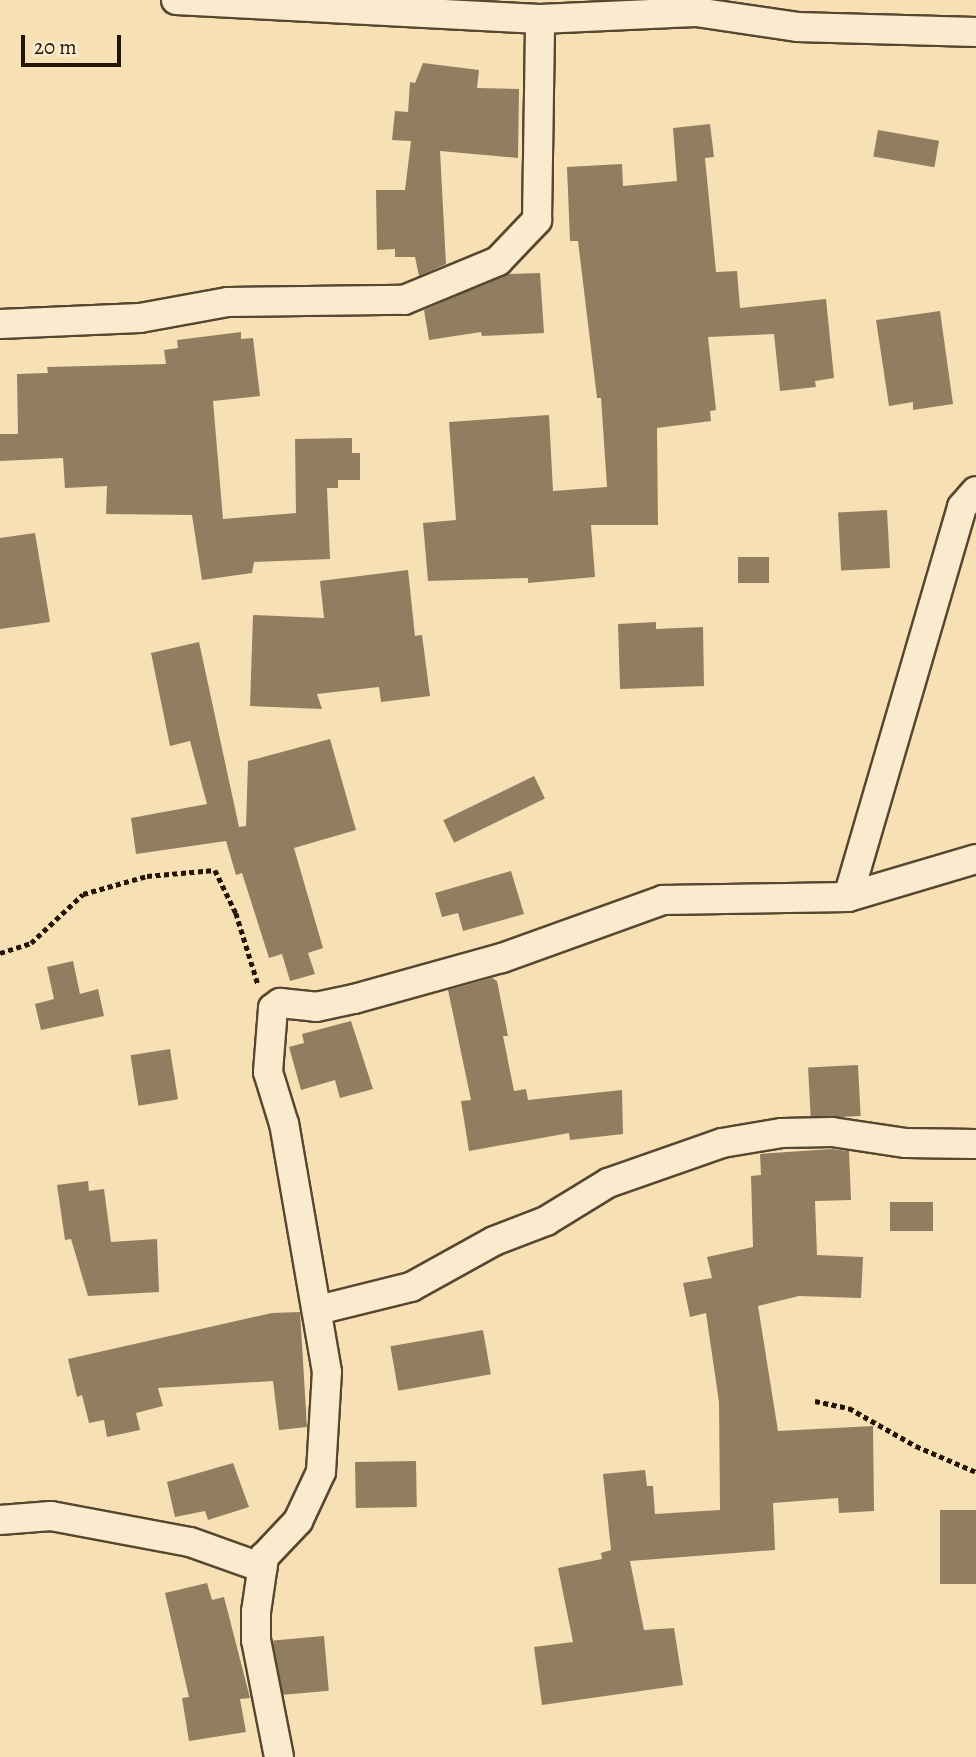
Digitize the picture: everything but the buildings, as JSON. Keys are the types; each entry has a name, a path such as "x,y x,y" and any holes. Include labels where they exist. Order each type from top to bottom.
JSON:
{"street":[{"path":"176,0 540,19 693,6 797,27 976,32"},
{"path":"0,324 140,318 228,302 404,300 498,261 537,220 540,19"},
{"path":"848,897 962,507 976,491"},
{"path":"279,1757 256,1640 264,1557 313,1498 321,1472 327,1373 318,1310 296,1216 284,1124 268,1072 273,1008 280,1003 316,1007 502,958 663,900 848,897 976,859"},
{"path":"318,1310 411,1287 494,1241 546,1221 608,1183 722,1143 782,1133 832,1132 906,1143 976,1144"},
{"path":"0,1520 51,1516 190,1542 264,1568"}],"path":[{"path":"0,953 31,943 83,894 147,876 215,870 236,913 254,976 273,1008"},
{"path":"815,1401 849,1408 916,1446 976,1472"}]}
